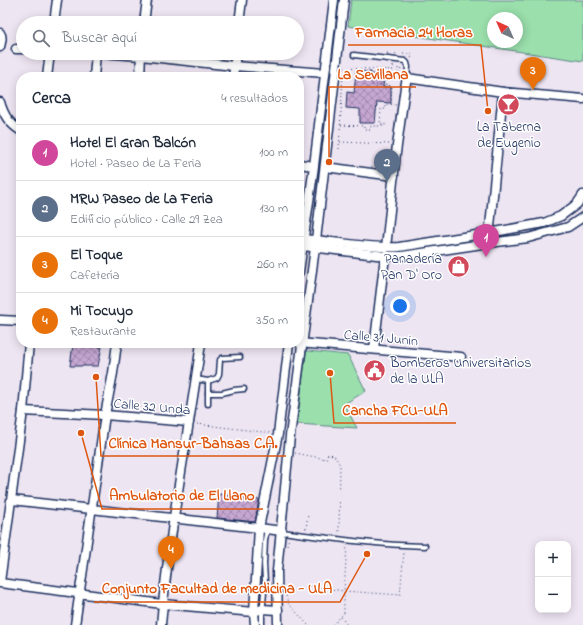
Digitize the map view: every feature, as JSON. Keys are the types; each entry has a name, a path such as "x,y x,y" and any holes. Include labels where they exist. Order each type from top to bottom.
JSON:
{"street":[{"path":"55,16 57,0"},
{"path":"145,16 147,0"},
{"path":"240,16 242,0"},
{"path":"304,229 314,166 334,0"},
{"path":"304,322 325,167 344,0"},
{"path":"0,33 0,46"},
{"path":"48,72 49,60"},
{"path":"94,72 95,60"},
{"path":"140,72 141,60"},
{"path":"188,60 234,66 325,73"},
{"path":"233,72 235,60"},
{"path":"386,248 407,78 503,92 583,99"},
{"path":"489,243 503,92"},
{"path":"0,102 6,118 16,127"},
{"path":"304,165 314,166"},
{"path":"325,167 394,176"},
{"path":"315,244 386,248 489,233 550,221 561,216 577,204 583,195"},
{"path":"304,242 385,256 402,256 547,234 568,227 583,217"},
{"path":"374,349 385,256"},
{"path":"0,320 16,321"},
{"name":"Calle 31 Junin","path":"304,343 461,357"},
{"path":"29,348 24,411 0,582 162,604 258,611 278,610"},
{"path":"75,625 105,415 116,348"},
{"path":"161,625 162,604 173,518 200,348"},
{"path":"255,625 258,611 263,528 278,434 288,348"},
{"path":"278,625 277,571 300,348"},
{"name":"Calle 32 Unda","path":"24,411 105,415 189,422"},
{"path":"12,500 263,528 282,532"}],"lane":[{"path":"354,55 405,61 408,63 407,78"},
{"path":"196,379 208,381 216,378 219,374 220,360 222,358 240,357"},
{"path":"208,381 208,404"},
{"path":"208,393 222,393 244,389"},
{"path":"282,532 348,540 425,546"},
{"path":"258,611 262,625"}],"path":[{"path":"382,53 397,53 398,58"},
{"path":"402,57 403,54 412,54 411,60"},
{"path":"344,68 392,70 393,65 393,75"},
{"path":"391,104 392,86 386,85 386,75 398,75 399,65 401,66"},
{"path":"371,74 372,85 383,86 384,75 378,73"},
{"path":"339,149 343,75"},
{"path":"340,124 364,126 364,130 370,130 371,126 385,126 384,124 380,124 381,109 386,109 386,104 396,105"},
{"path":"340,142 393,144"},
{"name":"Calle 32 Unda","path":"189,422 278,434"},
{"path":"289,452 326,459 328,454 334,454 340,465 339,539"},
{"path":"305,535 308,514"},
{"path":"286,549 290,534"},
{"path":"333,625 344,613 344,591 348,540"},
{"path":"309,586 344,591 400,595 404,545"},
{"path":"285,590 288,603 308,625"},
{"path":"340,616 347,625"}],"green space":[{"path":"351,0 583,0 583,61 496,48 523,48 523,12 487,12 487,47 348,26"},
{"path":"308,351 348,355 366,391 344,404 357,428 297,424 306,353"}],"building":[{"path":"356,71 384,75 383,87 391,87 391,103 377,102 375,123 360,123 360,109 346,108 347,92 354,93"},
{"path":"72,348 102,348 98,366 70,366"},
{"path":"219,494 259,500 255,522 217,518"}],"place":[{"name":"El Toque","path":"533,90"},
{"name":"La Taberna de Eugenio","path":"509,104"},
{"name":"Farmacia 24 Horas","path":"488,111"},
{"name":"La Sevillana","path":"329,162"},
{"name":"MRW Paseo de La Feria","path":"387,182"},
{"name":"Hotel El Gran Balcón","path":"486,257"},
{"name":"Panadería Pan D' Oro","path":"458,266"},
{"name":"Bomberos Universitarios de la ULA","path":"374,370"},
{"name":"Cancha FCU-ULA","path":"330,373"},
{"name":"Clínica Mansur-Bahsas C.A.","path":"96,377"},
{"name":"Ambulatorio de El Llano","path":"81,433"},
{"name":"Conjunto Facultad de medicina - ULA","path":"367,554"},
{"name":"Mi Tocuyo","path":"171,569"}]}
